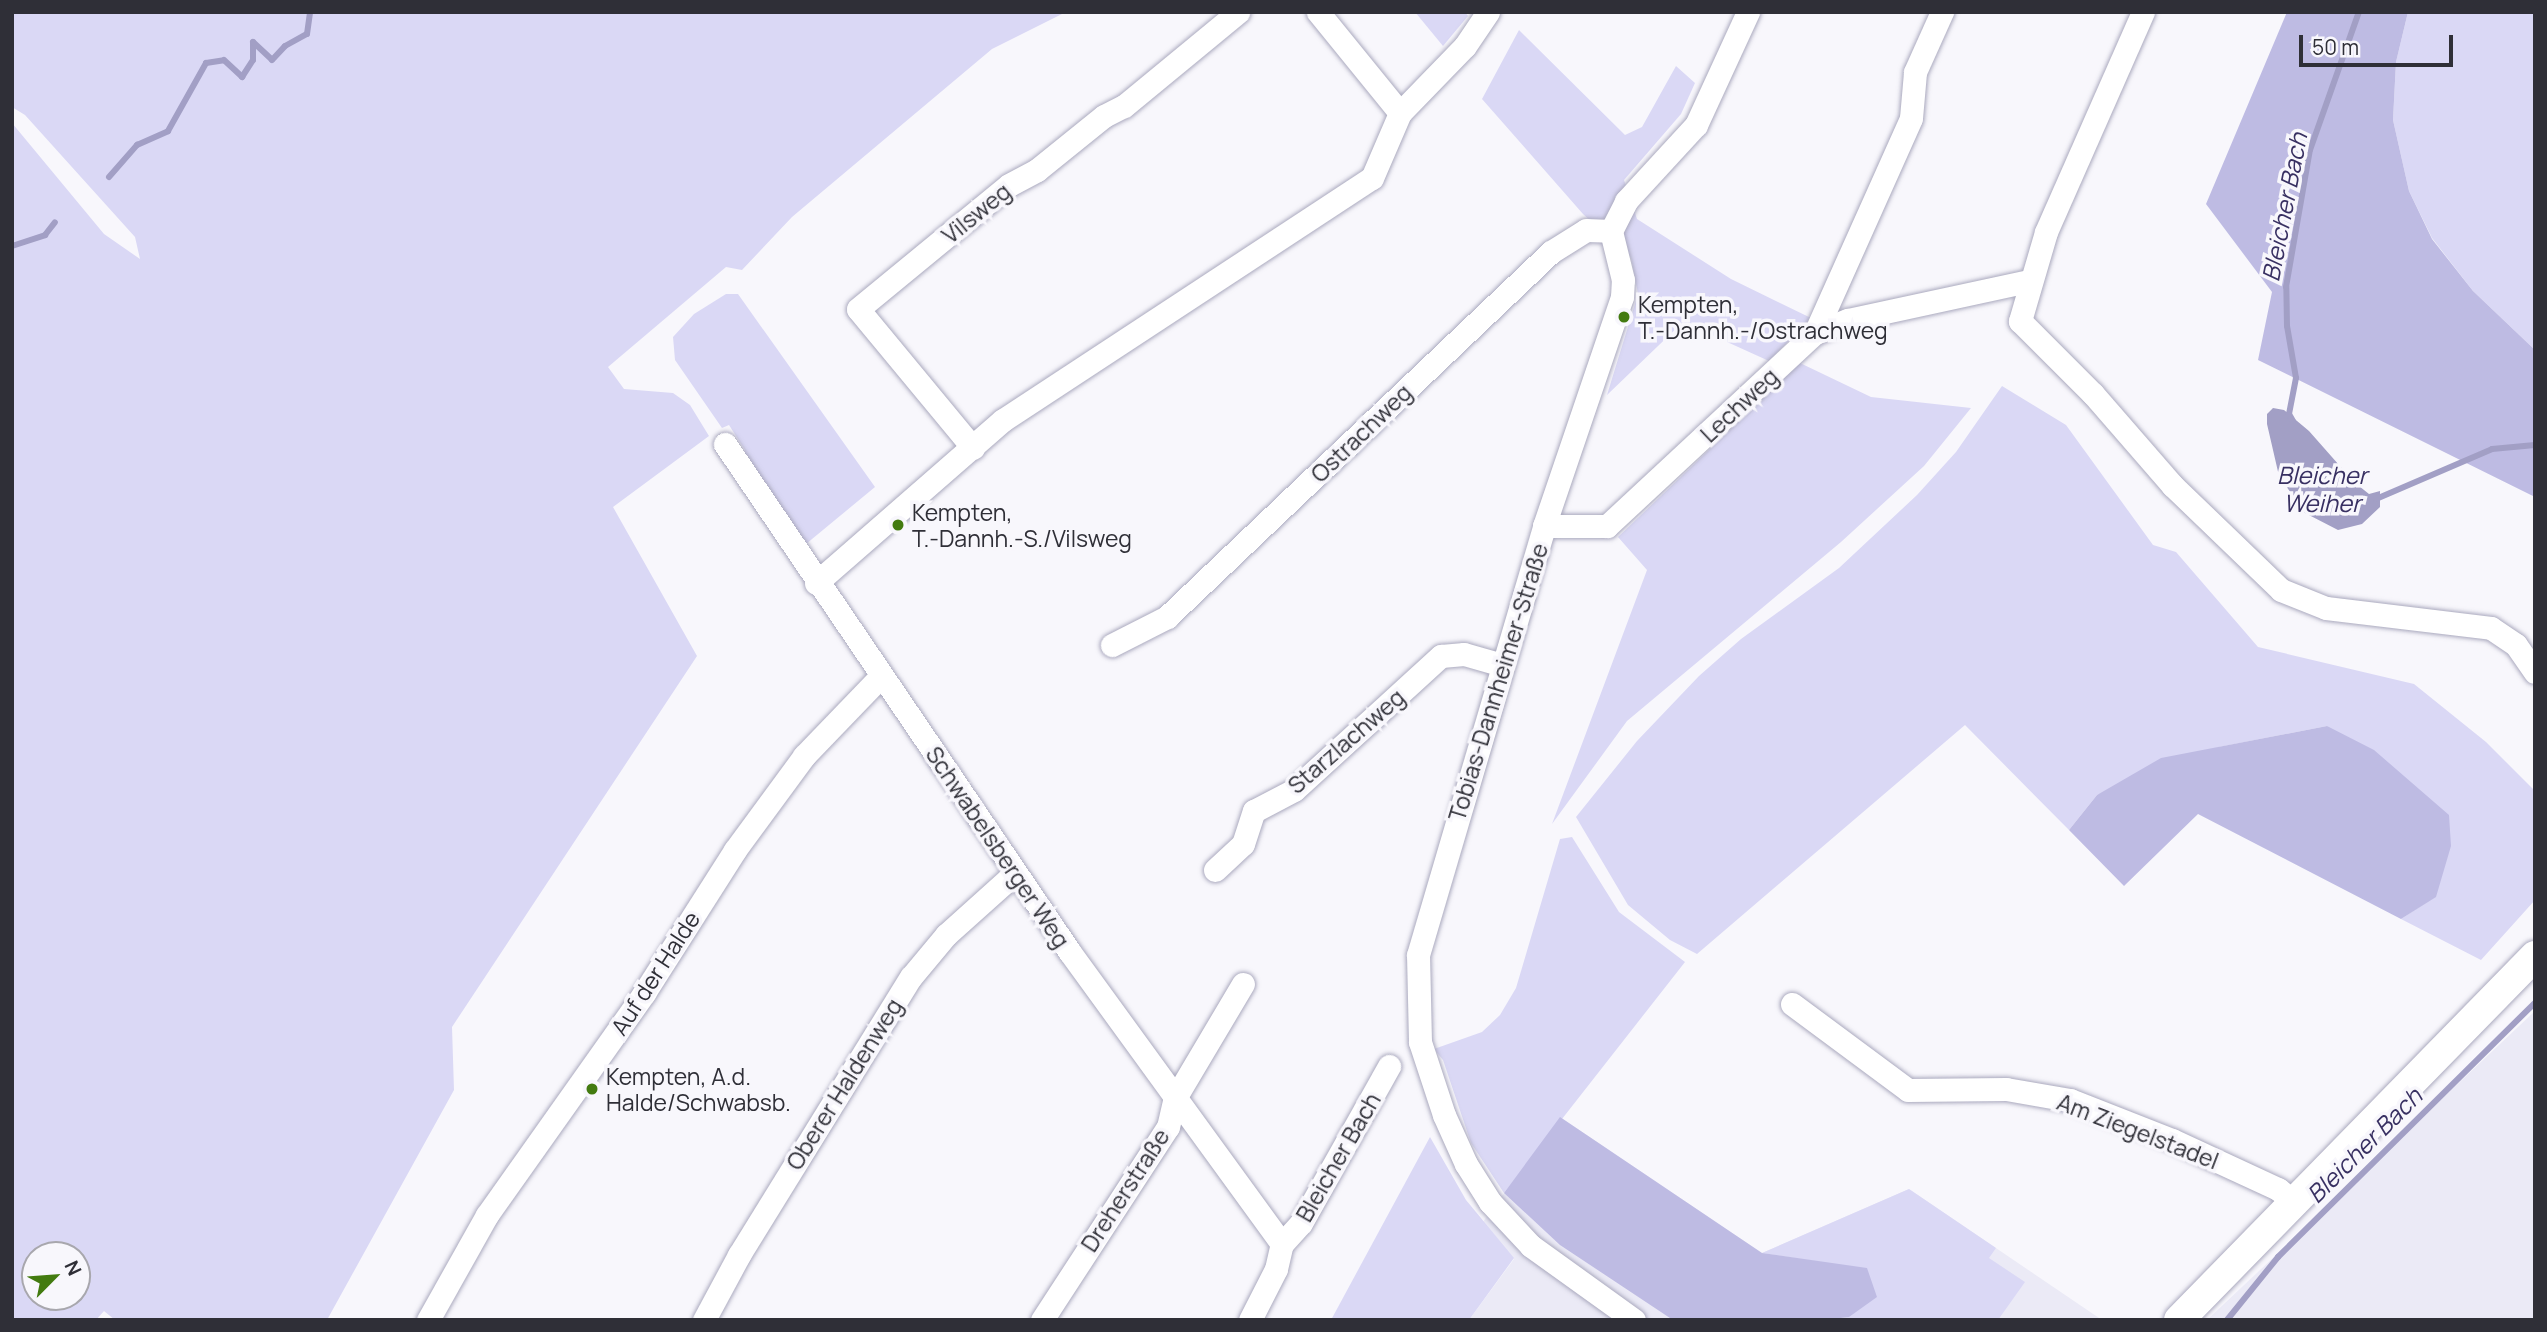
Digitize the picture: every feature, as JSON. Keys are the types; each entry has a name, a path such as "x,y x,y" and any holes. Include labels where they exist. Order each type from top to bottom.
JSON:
{"main road":[{"path":"2179,1320 2535,956"}],"street":[{"name":"Vilsweg","path":"973,448 858,309 1009,184 1037,170 1104,116 1133,100 1238,12"},
{"path":"1318,12 1400,113"},
{"path":"816,583 1003,420 1245,258 1353,193 1372,178 1400,113 1465,46 1488,12"},
{"path":"1611,231 1626,201 1696,125 1748,12"},
{"name":"Lechweg","path":"1544,526 1607,526 1815,333 1911,118 1915,72 1942,12"},
{"path":"2143,12 2028,281 2020,321 2092,394 2172,485 2281,590 2326,607 2491,628 2516,645 2535,672"},
{"name":"Ostrachweg","path":"1112,645 1167,617 1550,252 1586,230 1611,231"},
{"name":"Tobias-Dannheimer-Straße","path":"1611,231 1623,280 1622,297 1544,526 1418,955 1420,1042 1444,1115 1490,1202 1531,1246 1634,1320"},
{"path":"1815,333 1848,320 2028,281"},
{"name":"Schwabelsberger Weg","path":"725,444 816,583 1015,873 1174,1100 1282,1244"},
{"name":"Starzlachweg","path":"1215,870 1243,844 1254,811 1294,790 1441,656 1464,654 1502,665"},
{"name":"Auf der Halde","path":"428,1320 487,1215 645,993 735,850 804,756 881,676"},
{"name":"Oberer Haldenweg","path":"704,1320 739,1255 911,977 946,935 1015,873"},
{"name":"Dreherstraße","path":"1042,1320 1168,1127 1174,1100 1243,984"},
{"name":"Am Ziegelstadel","path":"1792,1004 1908,1090 2006,1089 2070,1100 2172,1140 2278,1189 2293,1201"},
{"name":"Bleicher Bach","path":"1282,1244 1301,1223 1390,1066"},
{"path":"1250,1320 1276,1269 1282,1244"}],"shaded area":[{"path":"12,12 1066,12 992,49 792,217 742,270 726,267 608,367 624,389 673,393 690,405 709,436 613,507 697,656 452,1027 454,1090 327,1320 115,1320 104,1311 96,1320 12,1320 12,123 104,234 140,259 135,237 25,115 12,107"},
{"path":"1415,12 1465,12 1468,16 1443,46"},
{"path":"2287,12 2408,12 2396,62 2393,120 2409,191 2432,239 2473,291 2535,350 2535,497 2258,360 2272,292 2206,204"},
{"path":"2408,12 2535,12 2535,350 2473,291 2432,238 2409,191 2393,120 2396,62"},
{"path":"1519,30 1625,135 1642,127 1676,66 1695,83 1681,114 1624,180 1637,219 1731,279 1811,318 1769,361 1683,322 1607,395 1638,294 1631,258 1583,214 1482,99"},
{"path":"726,294 738,294 875,487 806,544 743,460 745,450 729,425 722,428 675,360 673,337 694,314"},
{"path":"1800,363 1871,397 1971,408 1924,466 1841,542 1627,721 1552,824 1647,570 1618,537"},
{"path":"2002,386 2066,425 2153,545 2176,552 2258,647 2414,684 2486,742 2535,791 2535,900 2481,960 2401,919 2436,896 2327,726 2219,747 2097,795 2069,830 1965,725 1697,954 1670,940 1628,905 1576,817 1637,741 1699,676 1741,639 1839,568 1917,495 1956,452"},
{"path":"2327,726 2374,750 2449,815 2451,846 2436,897 2401,919 2198,814 2124,886 2069,830 2097,795 2161,758"},
{"path":"1572,837 1619,912 1685,962 1504,1193 1471,1143 1443,1060 1434,1049 1482,1032 1500,1015 1516,988 1560,839"},
{"path":"2535,1011 2535,1320 2207,1320"},
{"path":"1560,1117 1762,1253 1909,1189 2102,1320 1469,1320 1514,1259 1483,1222"},
{"path":"1560,1117 1762,1253 1867,1268 1877,1297 1849,1317 1824,1320 1673,1320 1560,1245 1504,1193"},
{"path":"1430,1137 1466,1200 1514,1258 1469,1320 1331,1320"},
{"path":"1909,1189 1996,1248 1989,1258 2025,1282 1998,1320 1824,1320 1849,1317 1867,1269 1762,1253"}],"water":[{"name":"Bleicher Weiher","path":"2273,408 2284,410 2309,431 2354,482 2369,494 2380,491 2380,507 2362,524 2338,530 2305,513 2279,476 2267,424 2267,414"}],"waterway":[{"name":"Bleicher Bach","path":"109,177 137,145 168,131 206,63 224,60 242,77 253,60 253,42 272,60 285,46 307,34 310,12"},
{"name":"Bleicher Bach","path":"2293,421 2289,414 2296,378 2287,326 2286,287 2310,150 2359,12"},
{"name":"Bleicher Bach","path":"12,246 45,235 55,222"},
{"name":"Bleicher Bach","path":"2376,499 2492,449 2535,445"},
{"name":"Bleicher Bach","path":"2227,1320 2278,1257 2535,1003"}],"place":[{"name":"Kempten, T.-Dannh.-/Ostrachweg","path":"1624,317"},
{"name":"Kempten, T.-Dannh.-S./Vilsweg","path":"898,525"},
{"name":"Kempten, A.d. Halde/Schwabsb.","path":"592,1089"}]}
